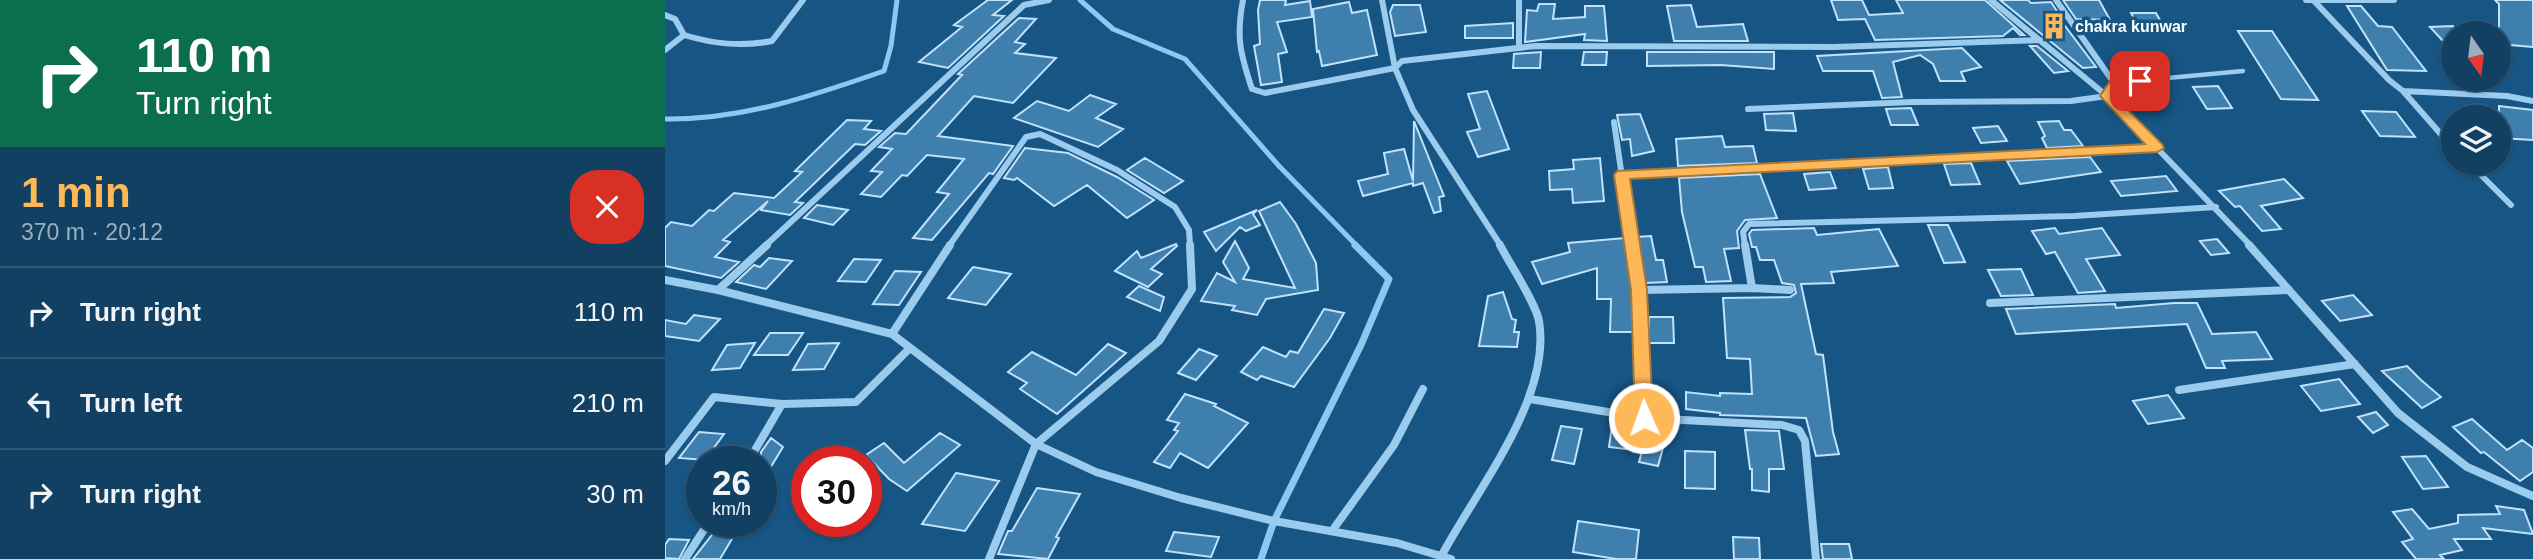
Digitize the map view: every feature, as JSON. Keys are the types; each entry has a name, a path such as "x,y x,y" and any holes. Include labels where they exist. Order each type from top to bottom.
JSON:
{"street":[{"path":"665,15 675,19 684,35 718,46 772,41 803,0"},
{"path":"718,290 1024,5 1049,0"},
{"path":"1243,0 1237,30 1239,52 1255,92 1275,92 1395,68 1402,61 1519,48 1605,44 1705,48 1834,47 2040,40"},
{"path":"665,280 718,290 892,334 1036,444 1096,472 1181,498 1303,528 1397,543 1446,557 1466,510 1497,463 1530,399 1540,359 1539,319 1496,237 1413,110 1395,68 1382,0"},
{"path":"1519,0 1519,48"},
{"path":"1991,0 2107,96 2216,208 2398,413 2467,467 2533,496"},
{"path":"1748,109 1912,102 2071,102 2107,96 2115,83 2056,0"},
{"path":"2306,0 2395,0"},
{"path":"2315,2 2389,80 2403,91 2441,134"},
{"path":"665,50 684,35"},
{"path":"2403,91 2507,96 2533,101"},
{"path":"1614,122 1639,290 1644,418"},
{"path":"892,334 971,212 1026,137 1040,134 1117,170 1175,207 1189,230 1192,289 1159,341 1036,444 989,559"},
{"path":"1622,175 2157,148"},
{"path":"2481,175 2511,205"},
{"path":"1752,288 1743,232 1749,224 2074,216 2216,208"},
{"path":"1639,290 1790,290"},
{"path":"1990,303 2289,290"},
{"path":"665,461 714,397 782,404 856,402 911,348"},
{"path":"2179,390 2355,364"},
{"path":"1332,531 1394,444 1423,389"},
{"path":"1530,399 1644,418 1782,425 1799,430 1805,441 1817,559"},
{"path":"757,446 782,404"},
{"path":"685,559 699,537"}],"lane":[{"path":"2115,83 2243,71"}],"building":[{"path":"988,0 1012,0 993,15 1004,16 948,68 919,62 962,27 954,25"},
{"path":"1260,0 1286,0 1285,5 1310,1 1312,17 1277,22 1287,52 1278,54 1282,82 1261,85 1254,46 1260,44"},
{"path":"1831,0 1862,0 1869,15 1903,13 1896,0 1985,0 2024,35 2020,35 2013,28 2003,36 1875,40 1865,19 1838,20"},
{"path":"2000,0 2051,2 2062,19 2059,18 2096,67 2083,68"},
{"path":"2063,0 2099,0 2110,20 2076,19"},
{"path":"2495,0 2533,0 2533,47 2511,45 2511,21 2499,21 2499,4"},
{"path":"1349,2 1352,13 1367,10 1377,55 1322,66 1319,51 1317,52 1313,9"},
{"path":"1539,4 1555,4 1553,19 1585,17 1585,6 1604,6 1607,41 1584,40 1585,34 1525,42 1527,10 1537,11"},
{"path":"1393,5 1420,5 1426,32 1395,36 1390,12"},
{"path":"1691,5 1697,27 1743,24 1748,41 1674,41 1667,6"},
{"path":"2347,6 2361,6 2378,26 2392,27 2426,71 2387,70"},
{"path":"2131,13 2156,13 2165,29 2139,28"},
{"path":"1019,18 1036,19 1015,42 1025,44 1015,53 1056,58 1013,103 974,96 938,136 1013,146 993,174 989,173 932,240 913,238 949,194 937,192 964,159 927,155 881,197 861,194 882,172 871,171 892,149 879,147 895,133 906,134 962,75 958,74"},
{"path":"1513,23 1513,38 1465,38 1465,26"},
{"path":"2430,27 2441,27 2441,39"},
{"path":"2238,31 2272,31 2318,100 2281,99"},
{"path":"2030,46 2037,46 2068,71 2054,73"},
{"path":"1962,48 1981,67 1961,72 1965,81 1940,81 1933,64 1920,55 1893,62 1902,97 1882,98 1873,71 1823,71 1817,56"},
{"path":"1541,52 1540,68 1513,68 1514,54"},
{"path":"1584,52 1607,52 1606,65 1582,65"},
{"path":"1647,52 1774,52 1774,69 1721,65 1647,66"},
{"path":"2218,86 2232,108 2207,109 2193,87"},
{"path":"1487,91 1509,149 1478,157 1467,132 1480,129 1468,94"},
{"path":"1090,95 1116,104 1096,118 1123,129 1098,147 1014,118 1037,101 1069,111"},
{"path":"2511,107 2533,110 2533,140 2511,139"},
{"path":"1911,108 1918,125 1891,125 1886,109"},
{"path":"2362,111 2396,112 2415,137 2380,136"},
{"path":"1793,113 1796,131 1766,130 1764,114"},
{"path":"1640,114 1654,151 1632,156 1630,139 1622,140 1617,115"},
{"path":"847,120 871,121 864,129 881,131 865,145 855,144 795,202 803,203 790,215 761,210 768,201 723,240 730,242 715,257 739,262 721,278 665,266 665,228 671,222 692,226 734,193 774,198 802,172 795,171"},
{"path":"1414,121 1444,196 1439,197 1441,211 1434,213 1423,183 1413,186 1413,183 1363,196 1358,181 1388,174 1384,153 1404,149 1413,181"},
{"path":"2059,121 2064,130 2071,130 2083,146 2047,148 2038,122"},
{"path":"1998,126 2007,141 1981,143 1973,128"},
{"path":"1722,136 1725,147 1753,146 1757,163 1678,166 1676,139"},
{"path":"1025,148 1068,153 1117,177 1154,200 1127,218 1087,185 1054,206 1017,178 1004,178"},
{"path":"2090,157 2101,172 2020,184 2007,161"},
{"path":"1145,158 1183,181 1164,193 1127,170"},
{"path":"1600,158 1604,201 1573,203 1572,189 1550,190 1549,171 1574,169 1573,160"},
{"path":"1971,163 1980,184 1951,185 1944,164"},
{"path":"1888,167 1893,188 1869,189 1863,169"},
{"path":"1830,172 1836,188 1809,190 1804,174"},
{"path":"1760,174 1777,218 1745,220 1737,231 1739,248 1724,249 1731,281 1706,282 1703,267 1695,267 1682,212 1679,178"},
{"path":"2166,176 2177,191 2121,196 2111,181"},
{"path":"2284,179 2303,198 2261,206 2281,229 2262,231 2240,206 2235,207 2219,191"},
{"path":"1280,202 1296,224 1316,263 1318,290 1266,299 1257,315 1232,310 1235,306 1201,301 1217,273 1235,282 1223,262 1235,241 1249,268 1243,279 1295,288 1259,211"},
{"path":"817,205 848,210 833,225 804,218"},
{"path":"1257,210 1253,214 1260,225 1246,231 1240,227 1216,251 1204,232"},
{"path":"1928,225 1948,225 1965,262 1944,263"},
{"path":"1814,228 1817,235 1879,229 1898,266 1831,272 1834,283 1801,284 1816,354 1823,355 1833,432 1839,454 1816,456 1806,418 1720,415 1686,409 1686,392 1720,396 1720,393 1752,394 1750,359 1727,358 1723,298 1790,297 1796,293 1794,285 1782,283 1774,260 1760,260 1756,247 1752,247 1749,234 1752,230"},
{"path":"2055,228 2059,234 2102,228 2120,255 2086,259 2105,291 2078,293 2055,252 2046,254 2032,231"},
{"path":"1651,236 1656,260 1663,260 1667,282 1645,283 1636,237"},
{"path":"1625,238 1634,332 1610,332 1611,299 1597,299 1597,268 1542,284 1532,262 1570,252 1568,243"},
{"path":"2217,239 2229,253 2211,255 2200,241"},
{"path":"1176,244 1177,246 1151,269 1162,274 1148,287 1115,271 1137,251 1141,258"},
{"path":"769,258 792,261 766,289 736,282 754,265 760,267"},
{"path":"854,259 881,260 866,282 838,281"},
{"path":"973,267 1011,274 986,305 948,298"},
{"path":"2021,269 2033,295 2001,296 1988,270"},
{"path":"895,271 921,272 899,305 873,304"},
{"path":"1139,286 1164,297 1160,311 1127,297"},
{"path":"1503,292 1512,319 1516,320 1514,332 1519,332 1517,347 1479,346 1488,296"},
{"path":"2353,295 2372,315 2340,321 2322,301"},
{"path":"2197,303 2212,334 2256,332 2272,359 2222,361 2225,368 2206,368 2187,324 2016,334 2006,309 2115,304 2116,308"},
{"path":"1324,309 1344,313 1330,338 1294,387 1261,376 1257,380 1241,372 1263,347 1286,357 1290,351 1298,353"},
{"path":"694,315 720,319 699,341 665,336 665,320 686,324"},
{"path":"1649,317 1673,317 1674,343 1649,343"},
{"path":"770,333 803,333 788,355 754,355"},
{"path":"755,343 740,368 712,370 727,345"},
{"path":"839,343 824,369 793,370 808,344"},
{"path":"1108,344 1126,353 1057,414 1020,389 1027,383 1008,372 1032,352 1076,375"},
{"path":"1199,349 1217,356 1196,380 1178,373"},
{"path":"2407,366 2441,397 2422,408 2382,371"},
{"path":"2339,379 2360,404 2321,411 2301,386"},
{"path":"1185,394 1216,404 1214,406 1248,423 1208,468 1180,453 1170,468 1154,462 1178,431 1174,430 1179,423 1167,420"},
{"path":"2168,395 2184,418 2148,424 2133,401"},
{"path":"2376,412 2388,425 2373,433 2358,417"},
{"path":"2472,419 2507,450 2522,440 2533,448 2533,472 2520,481 2484,452 2481,453 2453,427"},
{"path":"1612,425 1666,437 1658,466 1639,462 1642,451 1609,447"},
{"path":"1561,426 1582,429 1574,464 1552,460"},
{"path":"1745,430 1779,431 1784,469 1769,469 1769,492 1752,490 1752,469"},
{"path":"699,432 724,434 715,446 688,446"},
{"path":"940,433 960,445 907,491 882,472 882,446 880,446 884,443 904,463"},
{"path":"771,438 783,447 777,457 777,446 765,446"},
{"path":"686,449 686,459 679,458"},
{"path":"1685,451 1715,452 1715,489 1685,488"},
{"path":"2426,456 2448,487 2423,489 2402,457"},
{"path":"956,473 999,481 965,531 922,524"},
{"path":"1037,488 1080,494 1056,537 1059,538 1048,559 998,554 1008,531 1012,531"},
{"path":"2496,506 2524,510 2533,534 2483,528 2491,539 2454,539 2462,550 2440,555 2444,559 2416,559 2402,542 2413,539 2393,512 2412,509 2429,529 2458,523 2458,515 2500,514"},
{"path":"1578,521 1639,530 1636,559 1616,559 1573,552"},
{"path":"1174,532 1219,537 1211,557 1166,551"},
{"path":"710,537 733,537 720,559 693,559"},
{"path":"1733,537 1759,538 1760,559 1734,559"},
{"path":"669,539 689,540 679,559 665,558 665,545"},
{"path":"1821,544 1849,544 1852,559 1823,559"}],"waterway":[{"path":"665,119 749,111 884,71 891,46 897,0"},
{"path":"1080,0 1113,29 1185,59 1279,166 1357,246"},
{"path":"1261,559 1274,521 1361,345 1389,279 1355,245"}],"place":[{"name":"chakra kunwar","path":"2054,26"}],"route":[{"path":"1644,418 1639,290 1622,175 2157,148 2107,96 2115,83 2140,81"}]}
